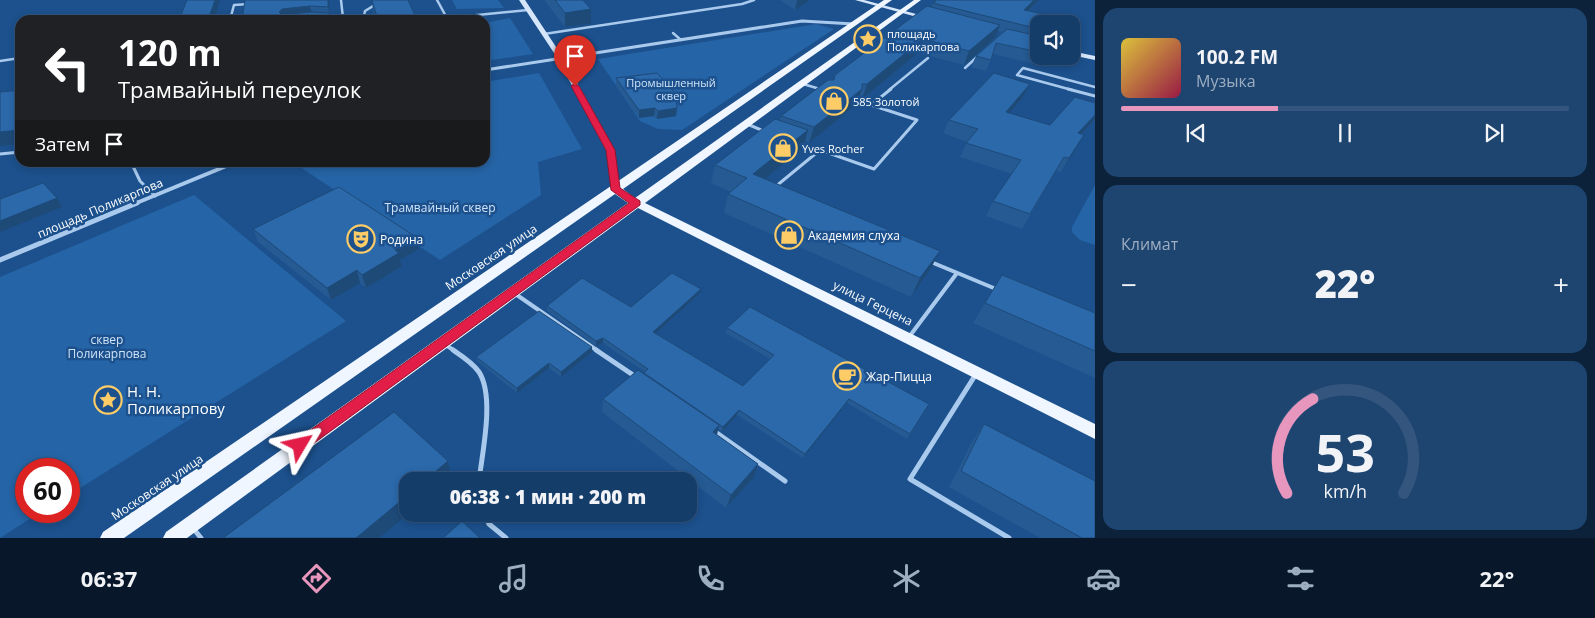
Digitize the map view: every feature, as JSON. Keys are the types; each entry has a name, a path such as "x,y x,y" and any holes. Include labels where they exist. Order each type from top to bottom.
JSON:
{"main road":[{"name":"Московская улица","path":"109,538 889,0"},
{"path":"172,538 918,0"},
{"name":"улица Герцена","path":"616,190 636,203 1095,432"}],"street":[{"path":"522,0 561,58 610,150 616,190"},
{"path":"858,0 879,7 932,19"},
{"path":"490,69 773,25 814,20 854,24"},
{"path":"1080,55 1095,58"},
{"name":"площадь Поликарпова","path":"0,260 224,167"}],"lane":[{"path":"341,0 343,15"},
{"path":"364,15 365,11 383,0"},
{"path":"437,0 446,15"},
{"path":"544,34 742,4 754,0"},
{"path":"231,15 234,5 253,3"},
{"path":"484,15 528,10"},
{"path":"654,18 660,22"},
{"path":"673,33 681,40"},
{"path":"965,68 980,55"},
{"path":"871,105 928,58"},
{"path":"0,61 15,59"},
{"path":"1095,87 1023,68 1017,75 1095,96"},
{"path":"801,83 825,91"},
{"path":"795,142 874,168 917,120 859,101"},
{"path":"745,123 770,133"},
{"path":"769,192 820,150"},
{"path":"0,154 15,152"},
{"path":"133,167 140,181 155,196"},
{"path":"926,260 1003,292"},
{"path":"908,338 957,272"},
{"path":"512,292 642,381"},
{"path":"442,342 480,374 486,387 486,416 480,472"},
{"path":"977,372 910,479 1009,538"},
{"path":"705,425 785,481"},
{"path":"488,522 506,538"},
{"path":"190,525 201,538"}],"green space":[{"path":"452,0 498,0 504,8 457,9"},
{"path":"510,18 533,54 490,60 490,22"},
{"name":"Промышленный сквер","path":"816,24 834,29 682,130 658,129 640,121 598,59"},
{"name":"Трамвайный сквер","path":"539,73 582,149 538,162 541,195 440,260 300,167 490,167 490,81"},
{"path":"1095,185 1095,245 1080,240 1072,232 1072,227"},
{"name":"сквер Поликарпова","path":"194,195 346,321 80,488 80,458 15,458 15,523 23,523 0,538 0,277"}],"building":[{"path":"187,0 215,0 210,15 181,15"},
{"path":"245,0 328,0 328,7 310,6 282,9 279,12 282,15 243,15"},
{"path":"372,0 408,0 415,15 376,15"},
{"path":"555,0 583,0 591,9 565,13"},
{"path":"1034,0 1024,10 1048,15 1030,15 1030,27 933,3 936,1 934,1"},
{"path":"927,6 1000,25 969,51 923,39 867,84 862,84 862,89 814,127 781,116 828,80 834,80 835,75"},
{"path":"310,12 329,13 329,15 282,15"},
{"path":"1007,29 1030,34 1030,50 996,43 991,60 976,56"},
{"path":"657,73 676,94 677,108 658,111 655,108 639,110 616,78"},
{"path":"994,73 1030,84 1006,112 1050,125 1075,97 1095,103 1095,115 1078,133 1084,135 1069,158 1064,157 1030,214 993,201 1021,160 966,143 978,129 949,120"},
{"path":"15,90 15,130 0,132 0,92"},
{"path":"775,119 808,130 753,174 940,251 920,278 728,194 747,178 715,165"},
{"path":"43,183 57,198 0,221 0,199"},
{"path":"339,187 416,237 395,250 399,253 362,275 357,270 327,288 253,229"},
{"path":"672,273 701,289 653,332 743,386 774,355 727,328 750,307 929,404 910,434 849,399 805,454 739,410 723,427 644,373 648,369 603,338 596,341 547,306 582,278 631,307"},
{"path":"1002,275 1095,313 1095,351 985,303"},
{"path":"539,311 592,347 561,372 549,363 517,388 476,357"},
{"path":"638,370 719,425 713,432 758,464 731,495 603,399"},
{"path":"394,412 448,461 435,472 399,472 399,502 356,538 223,538"},
{"path":"984,424 1095,481 1095,538 1082,538 961,471"},
{"path":"463,522 480,538 443,538"}],"place":[{"name":"площадь Поликарпова","path":"868,39"},
{"name":"585 Золотой","path":"834,101"},
{"name":"Yves Rocher","path":"783,148"},
{"name":"Академия слуха","path":"789,235"},
{"name":"Родина","path":"361,239"},
{"name":"Жар-Пицца","path":"847,376"},
{"name":"Н. Н. Поликарпову","path":"108,400"}],"route":[{"path":"300,445 636,203 616,190 610,150 575,86"}]}
